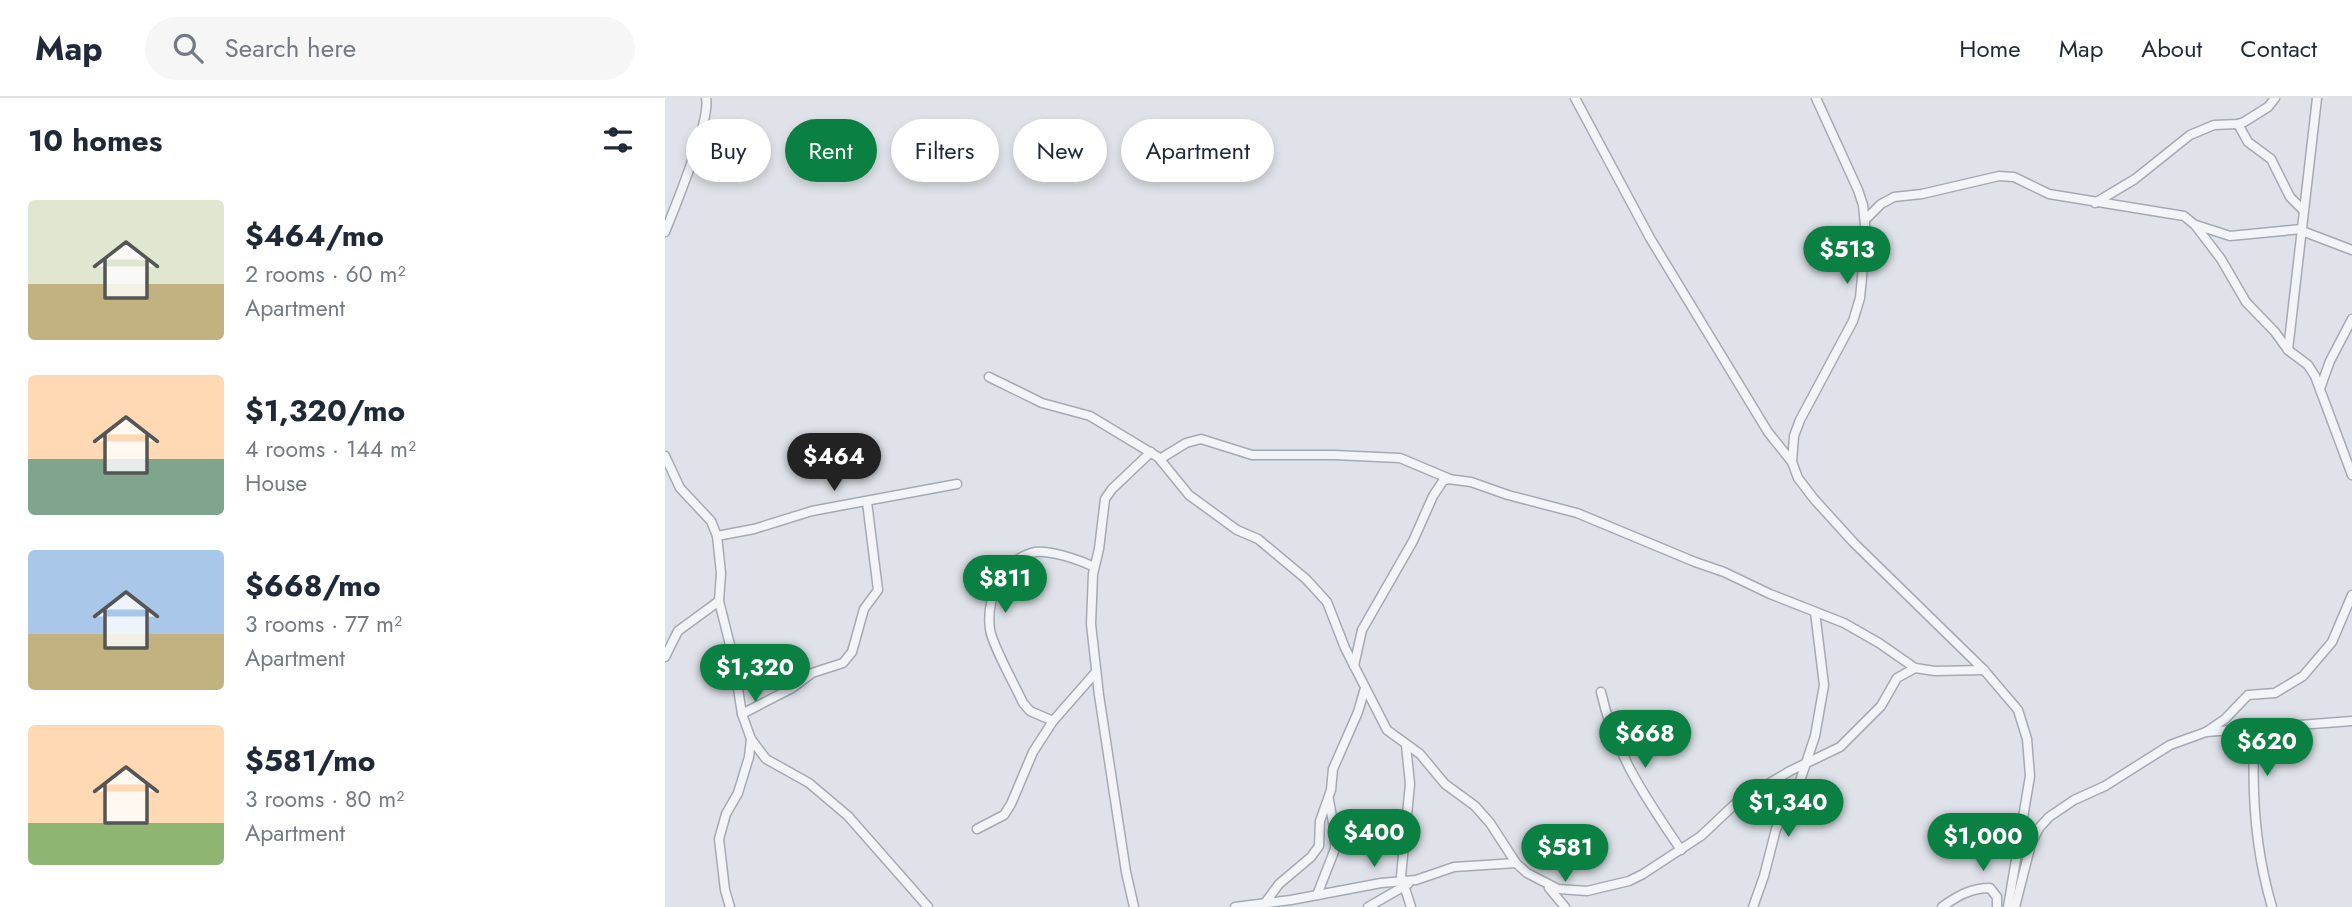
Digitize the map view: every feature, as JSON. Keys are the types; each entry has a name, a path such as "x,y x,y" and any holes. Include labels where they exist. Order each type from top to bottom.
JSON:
{"street":[{"path":"665,232 699,141 708,105 706,98"},
{"path":"1576,98 1650,238 1768,432 1792,462 1798,478 1854,542 1984,670 2018,710 2027,739 2030,776 2008,907"},
{"path":"1792,462 1794,436 1800,420 1853,321 1863,274 1865,220 1859,190 1816,98"},
{"path":"2095,203 2135,179 2177,143 2196,131 2214,125 2238,124 2268,107 2275,98"},
{"path":"2288,350 2317,98"},
{"path":"2238,124 2248,142 2271,159 2290,197 2303,210"},
{"path":"1865,220 1881,204 1894,197 1922,194 1999,176 2021,180 2049,194 2178,214 2196,225 2230,236 2302,230 2352,250"},
{"path":"2196,225 2228,270 2246,302 2288,350 2308,365 2321,386 2334,430 2352,475"},
{"path":"2321,386 2330,361 2352,319"},
{"path":"989,377 1042,403 1090,416 1151,452 1160,459 1189,495 1237,530 1258,539 1272,549 1318,590 1327,602 1345,648 1387,730 1420,754 1445,784 1475,806 1490,823 1516,863 1541,881 1565,907"},
{"path":"1160,459 1186,443 1201,439 1252,455 1400,458 1450,479 1471,482 1577,513 1724,572 1862,633 1915,668 1935,671 1984,670"},
{"path":"1134,907 1126,872 1091,624 1094,567 1105,499 1151,452"},
{"path":"665,456 680,488 711,522 717,536 721,573 719,601 733,657 742,714 751,739 766,759 809,783 848,816 928,907"},
{"path":"1354,666 1362,630 1413,541 1433,496 1444,480 1450,479"},
{"path":"717,536 754,529 812,512 957,484"},
{"path":"742,714 792,688 812,673 843,663 850,656 864,609 877,590 867,502"},
{"path":"1053,721 1030,711 1023,703 991,633 990,607 997,583 1014,564 1030,553 1071,557 1094,567"},
{"path":"2015,907 2031,844 2039,828 2049,817 2170,746 2206,732 2225,719 2248,695 2275,693 2303,676 2332,642 2352,595"},
{"path":"665,657 678,631 719,601"},
{"path":"1753,907 1776,829 1795,793 1815,736 1823,692 1815,612"},
{"path":"1541,881 1572,892 1608,887 1643,874 1701,836 1736,803 1849,741 1881,706 1893,681 1915,668"},
{"path":"977,829 1003,815 1011,804 1033,752 1053,721 1096,672"},
{"path":"1265,903 1279,884 1317,851 1320,821 1329,796 1336,758 1358,712 1365,688"},
{"path":"1601,692 1612,733 1629,769 1681,850"},
{"path":"2206,732 2352,721"},
{"path":"2255,729 2252,784 2259,848 2272,907"},
{"path":"730,907 725,890 719,839 726,814 738,793 749,757 751,739"},
{"path":"1406,745 1410,784 1403,884 1411,907"},
{"path":"1317,895 1335,849 1329,796"},
{"path":"1235,907 1403,884 1454,867 1516,863"},
{"path":"1368,907 1403,884"},
{"path":"1942,907 1964,893 1990,888 1997,897 1997,907"}]}
